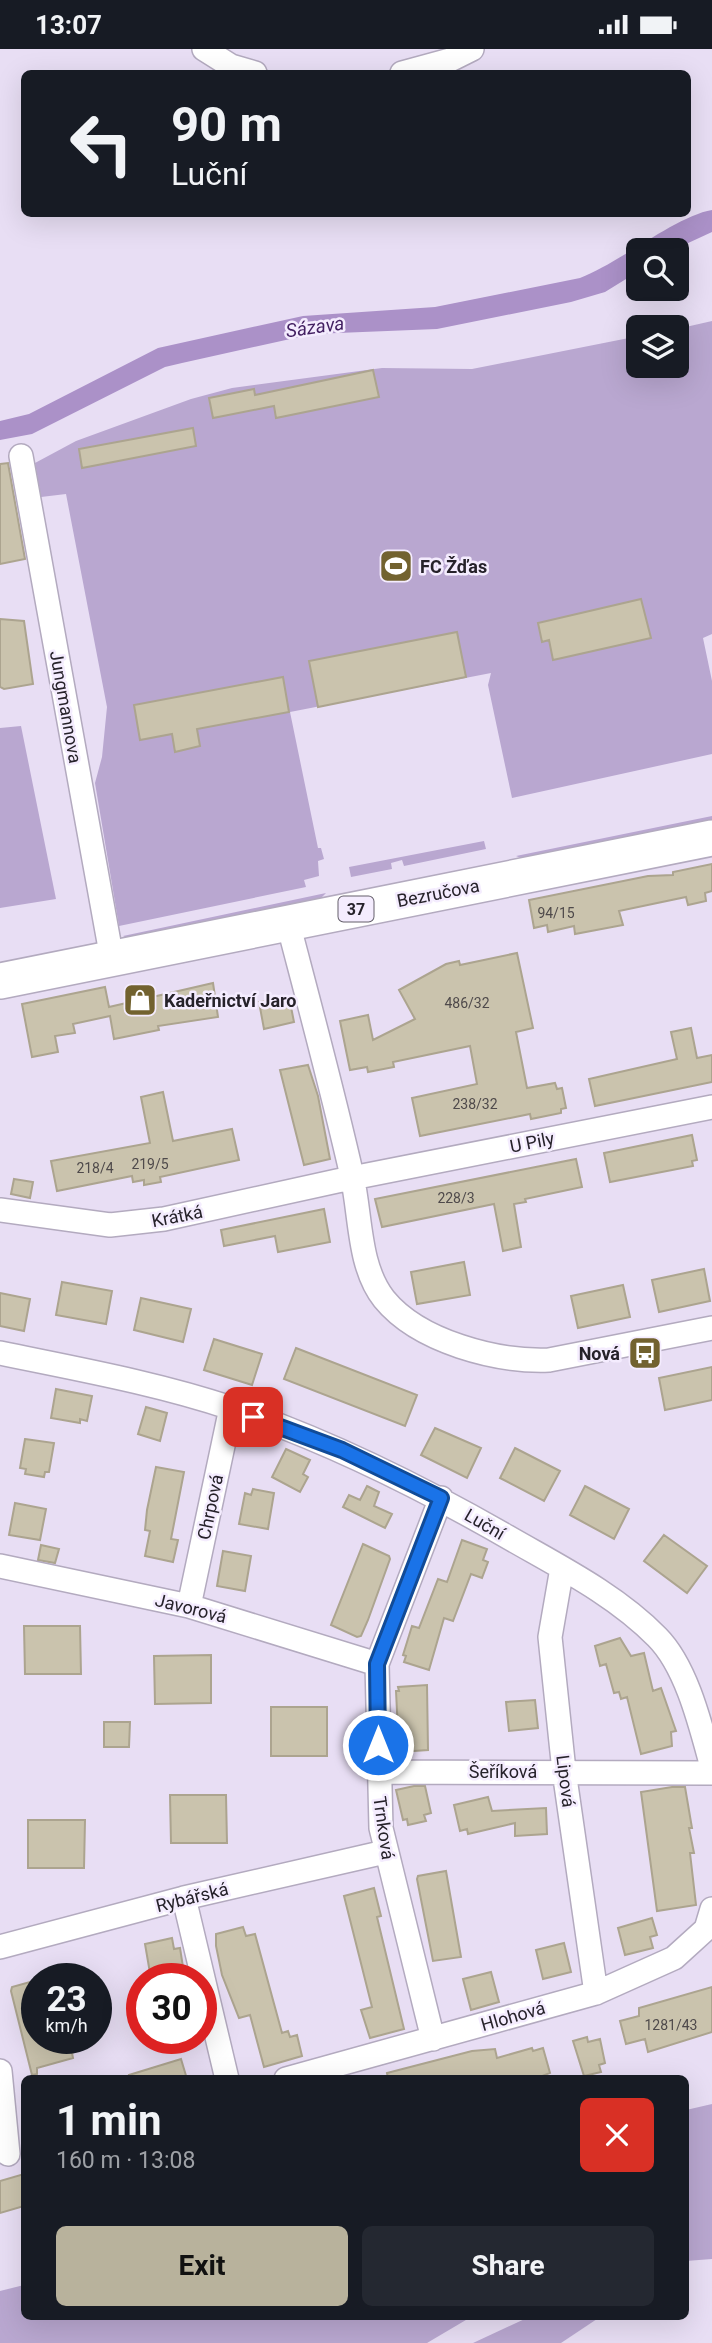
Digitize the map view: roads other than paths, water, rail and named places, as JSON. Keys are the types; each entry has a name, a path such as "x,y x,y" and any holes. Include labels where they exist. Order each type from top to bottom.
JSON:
{"main road":[{"name":"Bezručova","path":"0,981 712,838"}],"street":[{"path":"204,49 231,66 244,70"},
{"path":"409,70 446,55 472,49"},
{"name":"Jungmannova","path":"21,456 111,958"},
{"path":"288,923 352,1178 368,1268 376,1287 405,1318 447,1341 508,1359 549,1360 712,1328"},
{"name":"U Pily","path":"352,1178 712,1107"},
{"name":"Krátká","path":"0,1210 124,1225 174,1217 352,1178"},
{"path":"0,1353 0,1362"},
{"name":"Luční","path":"0,1353 115,1376 231,1408 342,1450 441,1498 562,1568 623,1609 659,1638 674,1661 698,1714 712,1767"},
{"name":"Chrpová","path":"189,1606 231,1408"},
{"name":"Trnková","path":"433,2039 385,1852 378,1772 377,1664 441,1498"},
{"name":"Javorová","path":"0,1566 189,1606 377,1664"},
{"name":"Lipová","path":"562,1568 551,1637 564,1771 596,1993"},
{"name":"Šeříková","path":"378,1772 712,1773"},
{"name":"Rybářská","path":"0,1947 184,1898 385,1852"},
{"path":"184,1898 227,2075"},
{"name":"Hlohová","path":"301,2075 596,1993 674,1958 710,1922"},
{"path":"0,2071 11,2153"}],"water":[{"path":"712,210 712,232 689,243 689,238 652,238 682,221"},
{"name":"Sázava","path":"626,253 626,279 605,292 571,302 437,329 313,334 165,367 32,434 0,440 0,421 29,414 158,348 303,316 435,307 580,278"}],"place":[{"name":"FC Žďas","path":"396,566"},
{"name":"Kadeřnictví Jaro","path":"140,1000"},
{"name":"Nová","path":"645,1353"}]}
